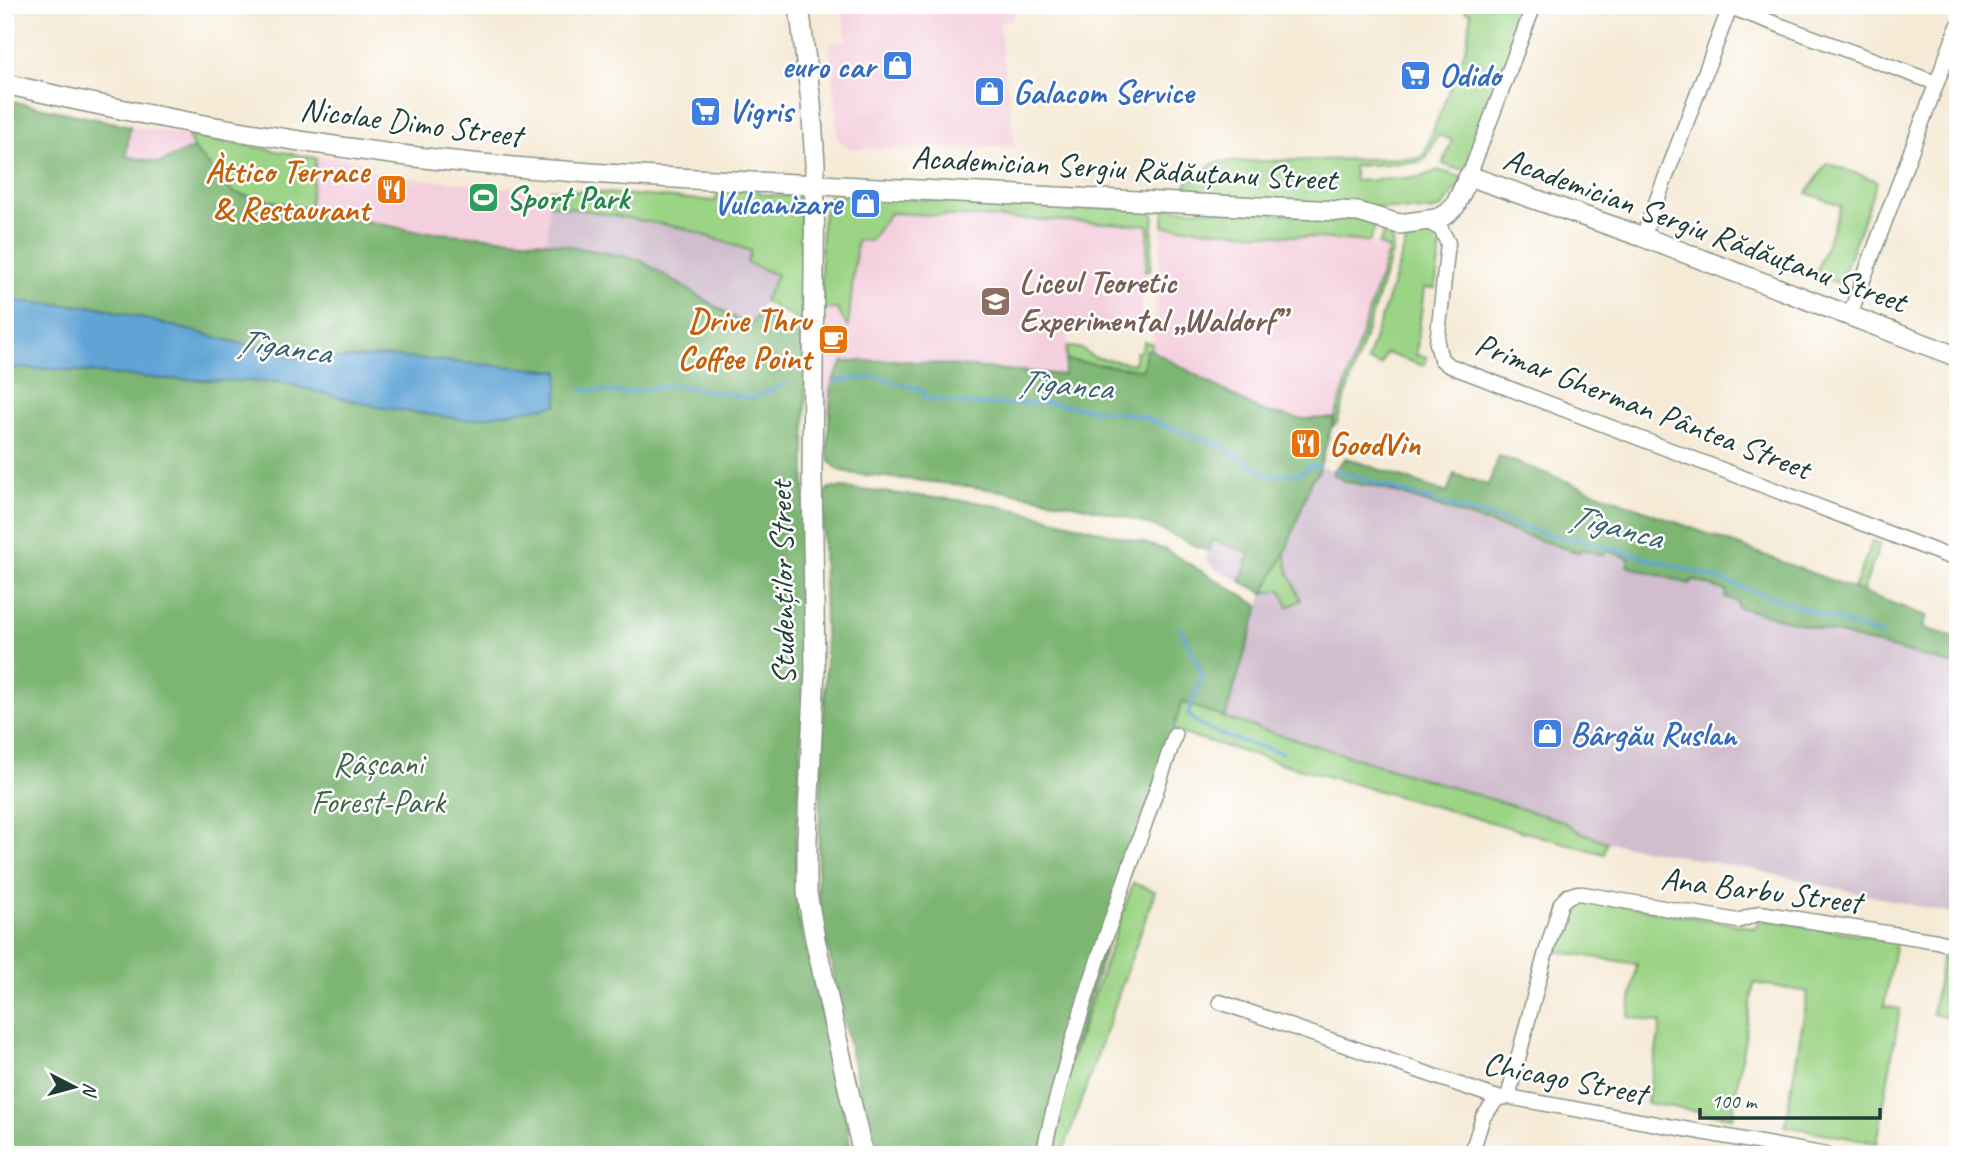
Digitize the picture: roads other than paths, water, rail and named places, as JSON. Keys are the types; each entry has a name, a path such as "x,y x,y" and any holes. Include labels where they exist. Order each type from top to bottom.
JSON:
{"main road":[{"name":"Studenților Street","path":"799,5 811,102 815,164 812,474 815,669 807,893 863,1155"},
{"name":"Nicolae Dimo Street","path":"5,84 177,121 358,150 539,168 814,184"},
{"name":"Academician Sergiu Rădăuțanu Street","path":"1469,176 1643,237 1958,357"},
{"path":"1428,222 1447,214 1455,206 1469,176"},
{"name":"Academician Sergiu Rădăuțanu Street","path":"814,184 1358,212 1399,224 1428,222"}],"street":[{"path":"1469,176 1534,5"},
{"path":"1643,237 1730,7 1937,83"},
{"path":"1849,317 1958,26"},
{"name":"Primar Gherman Pântea Street","path":"1428,222 1441,229 1448,243 1437,344 1441,359 1448,365 1958,560"},
{"path":"1043,1155 1057,1092 1078,1020 1175,735"},
{"name":"Ana Barbu Street","path":"1503,1098 1544,959 1562,904 1568,896 1578,893 1738,921 1760,913 1937,941 1958,947"},
{"name":"Chicago Street","path":"1220,1002 1503,1098 1827,1155"},
{"path":"1471,1155 1483,1117 1503,1098"}],"water":[{"path":"5,301 98,307 309,361 385,356 559,371 557,405 466,420 378,407 280,382 163,379 54,369 5,368"}],"waterway":[{"name":"Țîganca","path":"836,381 876,377 923,390 925,398 972,405 1046,403 1136,415 1223,447 1271,476 1298,474 1311,466 1320,465"},
{"name":"Țîganca","path":"580,389 623,393 675,385 752,398 786,384"},
{"name":"Țîganca","path":"1335,470 1558,537 1581,540 1707,575 1883,636"},
{"path":"1180,627 1203,675 1188,713 1217,733 1282,753"}],"place":[{"name":"euro car","path":"898,66"},
{"name":"Odido","path":"1416,75"},
{"name":"Galacom Service","path":"990,92"},
{"name":"Vigris","path":"705,111"},
{"name":"Àttico Terrace & Restaurant","path":"392,190"},
{"name":"Sport Park","path":"483,198"},
{"name":"Vulcanizare","path":"865,203"},
{"name":"Liceul Teoretic Experimental „Waldorf”","path":"996,301"},
{"name":"Drive Thru Coffee Point","path":"834,339"},
{"name":"GoodVin","path":"1306,444"},
{"name":"Bârgău Ruslan","path":"1547,734"}],"park label":[{"name":"Râșcani Forest-Park","path":"378,783"}]}
